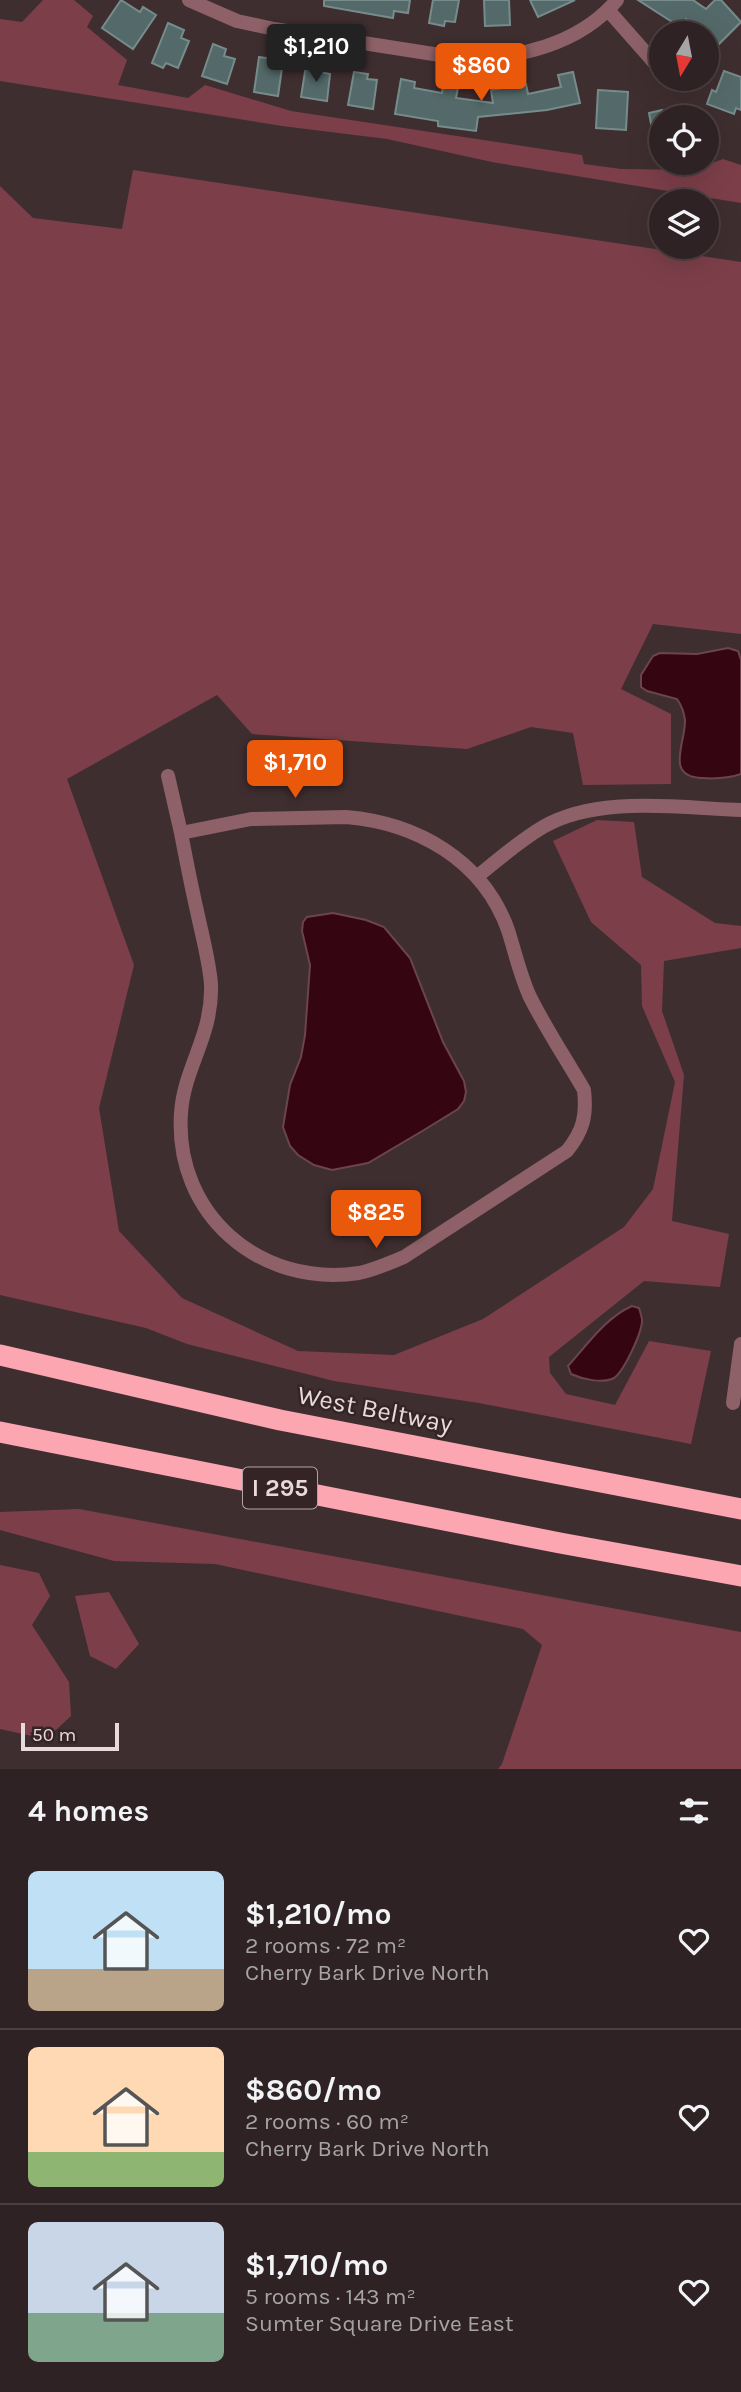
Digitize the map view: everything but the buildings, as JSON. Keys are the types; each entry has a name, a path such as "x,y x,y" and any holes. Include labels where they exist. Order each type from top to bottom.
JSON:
{"highway":[{"path":"0,1340 280,1420"},
{"name":"West Beltway","path":"0,1355 280,1420 741,1509"},
{"name":"I 295","path":"0,1433 533,1538 741,1576"}],"street":[{"path":"189,0 237,21 274,29 459,58 488,59 526,52 561,40 582,29 613,5 649,54"},
{"path":"168,776 208,961 210,1012 205,1035 185,1089 181,1141 186,1169 195,1192 211,1217 231,1238 253,1254 277,1266 304,1273 361,1273 404,1257 567,1152 578,1139 585,1123 584,1090 530,997 508,930 497,906 478,876 445,849 423,836 394,825 345,817 251,819 181,833"},
{"path":"478,876 520,842 545,826 575,814 628,806 741,810"},
{"path":"733,1403 741,1344"}],"shaded area":[{"path":"43,0 74,0 93,16 87,27 127,60 118,85 188,98 205,85 291,111 582,155 584,164 649,169 649,175 719,175 719,160 723,159 741,165 741,203 719,199 719,189 656,189 492,162 387,139 282,126 0,81 0,19 22,22"},
{"path":"133,170 649,248 649,259 719,259 741,262 741,634 653,624 621,689 671,714 671,784 583,785 573,733 531,727 467,749 252,734 217,695 67,779 134,965 99,1108 119,1231 182,1298 298,1351 394,1355 483,1319 624,1227 653,1189 675,1082 642,1006 641,965 591,922 553,841 597,820 634,822 642,877 715,923 741,926 741,948 664,961 662,1011 684,1075 672,1221 729,1234 720,1287 644,1281 549,1357 550,1373 566,1394 615,1405 649,1341 711,1351 691,1444 479,1403 334,1381 187,1344 146,1328 0,1295 0,186 33,218 122,229"},
{"path":"728,648 738,651 741,660 741,774 717,778 690,776 683,772 680,765 685,720 681,707 677,699 641,687 641,675 653,656 660,653 697,654"},
{"path":"333,913 384,927 410,958 443,1042 464,1081 466,1092 458,1109 368,1163 332,1170 314,1165 298,1155 290,1146 283,1127 290,1085 301,1057 305,1035 310,965 302,931 303,922 307,917"},
{"path":"632,1306 639,1308 641,1325 632,1350 618,1374 609,1380 598,1381 571,1374 568,1366 589,1341 613,1317"},
{"path":"79,1509 741,1632 741,1769 498,1769 542,1645 523,1629 215,1564 114,1561 0,1530 0,1512"},
{"path":"0,1565 39,1573 50,1596 32,1625 69,1682 71,1716 46,1739 0,1729"},
{"path":"109,1592 139,1644 116,1669 90,1656 75,1596"}]}
